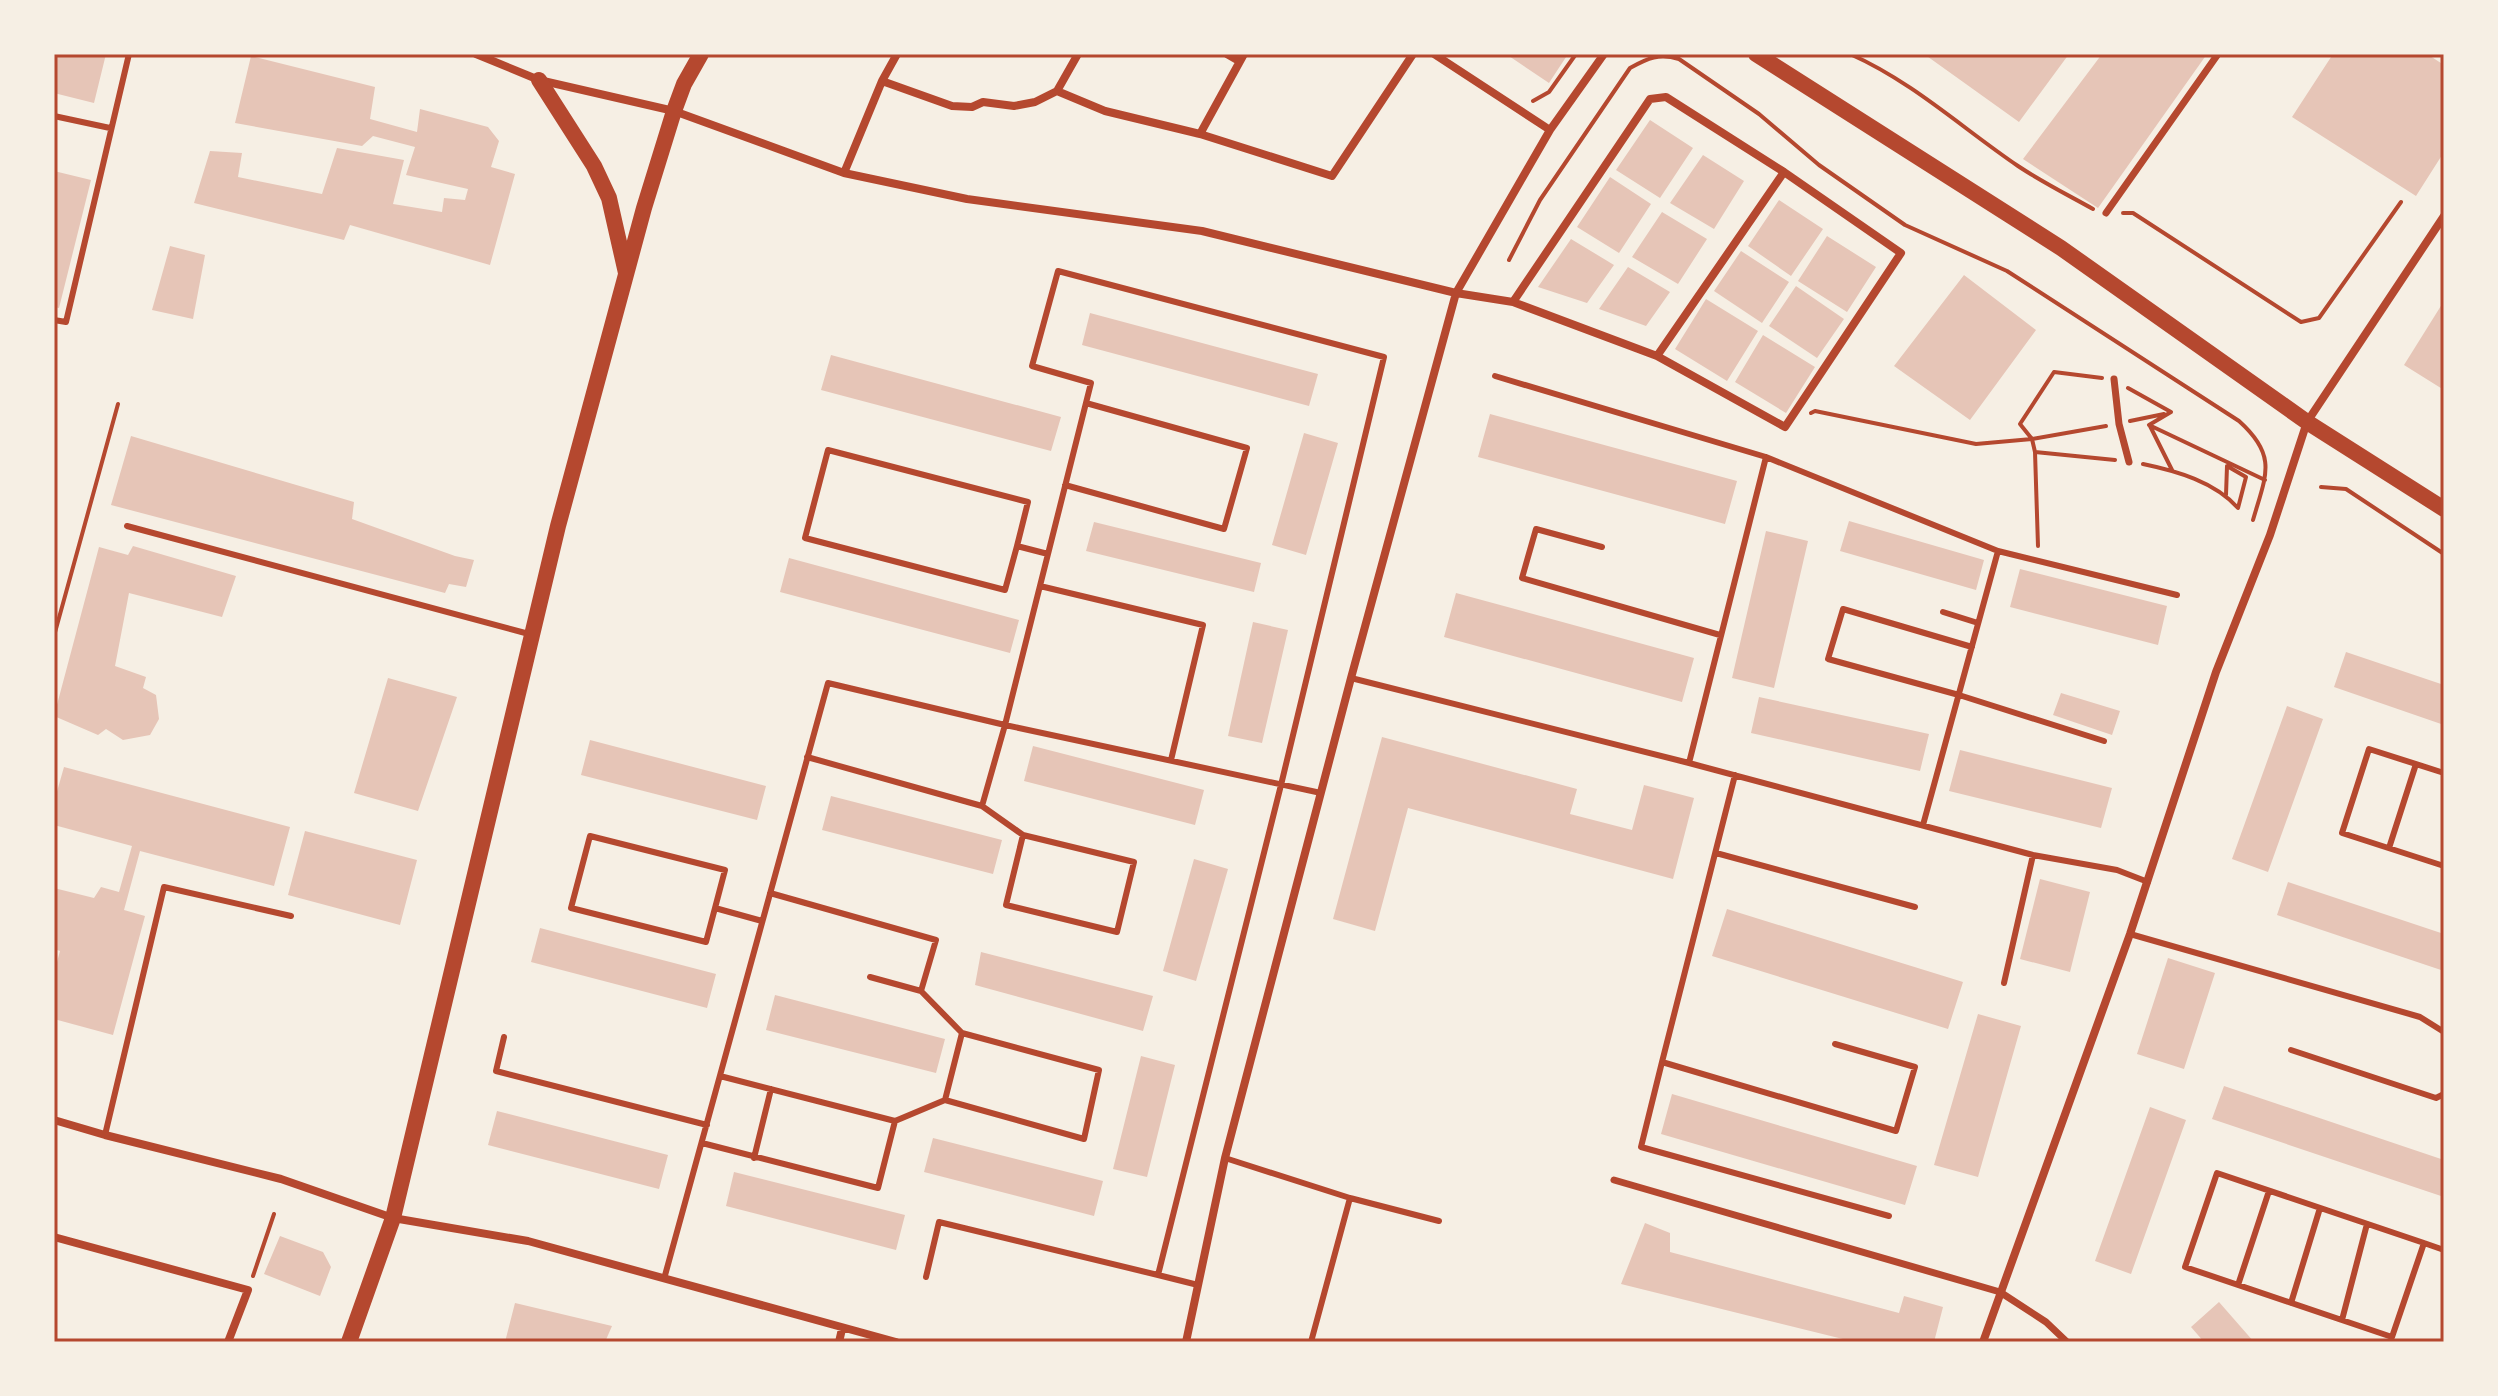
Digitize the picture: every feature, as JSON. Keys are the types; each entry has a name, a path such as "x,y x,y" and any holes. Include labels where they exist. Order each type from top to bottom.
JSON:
{"main road":[{"path":"349,1342 393,1218 558,526 644,208 674,111 684,84 701,54"},
{"path":"1756,54 2061,248 2307,422 2444,509"},
{"path":"539,80 594,166 609,198 627,279"}],"street":[{"path":"476,54 539,80 674,111 844,173 967,199 1202,231 1456,293 1513,302 1657,356 1785,427 1901,253 1784,172 1666,97 1650,99 1513,302"},
{"path":"844,173 882,81 897,54"},
{"path":"882,81 952,106 972,107 983,102 1014,106 1035,102 1057,91 1078,54"},
{"path":"1200,134 1242,58 1227,54"},
{"path":"1057,91 1105,111 1200,134 1332,176 1413,54"},
{"path":"1434,54 1550,130"},
{"path":"1186,1342 1225,1158 1456,293 1550,130 1604,54"},
{"path":"2106,213 2218,54"},
{"path":"1657,356 1784,172"},
{"path":"1983,1342 2130,934 2216,672 2270,535 2307,422 2444,216"},
{"path":"2114,379 2119,424 2129,462"},
{"path":"54,1120 281,1179 393,1218 528,1241 896,1342"},
{"path":"1614,1180 2000,1292 2046,1322 2067,1342"},
{"path":"54,1237 248,1290 228,1342"},
{"path":"839,1342 842,1329"}],"lane":[{"path":"54,320 66,322 129,54"},
{"path":"54,116 110,128"},
{"path":"982,806 1091,383 1032,366 1058,271 1384,357 1158,1275"},
{"path":"1495,376 1766,457 1998,551 2177,595"},
{"path":"1065,485 1224,529 1247,448 1086,403"},
{"path":"828,450 1028,502 1017,546 1005,590 805,538 828,450"},
{"path":"1689,763 1766,457"},
{"path":"127,526 532,635"},
{"path":"1602,547 1536,529 1522,578 1720,635"},
{"path":"1017,546 1048,554"},
{"path":"1923,825 1998,551"},
{"path":"1040,586 1203,625 1171,760"},
{"path":"1972,647 1843,609 1828,659 1959,695 2104,741"},
{"path":"1943,612 1978,623"},
{"path":"1351,678 1689,763 2033,855 2117,870 2148,882"},
{"path":"664,1279 828,683 1005,725 1321,793"},
{"path":"2444,773 2369,749 2342,833 2442,866 2444,856"},
{"path":"807,757 982,806 1023,835 1134,862 1117,932 1006,905 1023,835"},
{"path":"2389,848 2416,764"},
{"path":"1735,775 1641,1147 1889,1216"},
{"path":"590,836 725,870 715,908 706,942 571,908 590,836"},
{"path":"1716,853 1915,907"},
{"path":"2004,983 2033,855"},
{"path":"105,1135 164,887 291,916"},
{"path":"770,893 936,940 921,991"},
{"path":"715,908 762,921"},
{"path":"2130,934 2420,1017 2444,1032"},
{"path":"720,1076 895,1121 945,1100 1084,1139 1099,1070 962,1033 921,991 870,977"},
{"path":"945,1100 962,1033"},
{"path":"504,1037 496,1071 707,1125"},
{"path":"1662,1062 1896,1131 1915,1067 1835,1044"},
{"path":"2291,1050 2436,1098 2444,1094"},
{"path":"754,1158 771,1089"},
{"path":"702,1143 878,1188 895,1121"},
{"path":"1225,1158 1350,1198 1439,1221"},
{"path":"2424,1243 2392,1337 2185,1267 2217,1173 2269,1191 2424,1243 2444,1250"},
{"path":"2238,1285 2269,1191"},
{"path":"1311,1342 1350,1198"},
{"path":"2291,1303 2320,1208"},
{"path":"926,1277 939,1222 1198,1285"},
{"path":"2342,1320 2367,1224"}],"path":[{"path":"1533,101 1549,92 1576,54"},
{"path":"1850,54 1882,68 1966,125 2019,166 2107,217 2106,213 2133,213 2301,322 2319,318 2401,202"},
{"path":"54,636 118,404"},
{"path":"1785,427 1815,411 1976,444 2032,439 2171,412"},
{"path":"2149,425 2172,470 2226,495 2238,508 2246,477 2227,466 2226,495"},
{"path":"2035,452 2038,560"},
{"path":"2321,487 2346,489 2444,554"},
{"path":"248,1290 274,1214"}],"building":[{"path":"54,54 106,54 94,103 54,93"},
{"path":"1506,54 1568,54 1549,83"},
{"path":"1924,54 2069,54 2019,122"},
{"path":"2102,54 2207,54 2098,208 2023,159"},
{"path":"2333,54 2427,54 2444,65 2444,152 2416,196 2292,117"},
{"path":"251,56 375,87 370,119 417,132 420,109 488,127 499,141 491,167 515,174 490,265 350,225 344,240 194,203 210,151 242,153 238,177 322,194 337,148 404,160 393,204 442,212 444,198 465,200 468,189 406,175 415,147 373,136 362,146 235,123"},
{"path":"1650,120 1693,148 1660,198 1616,170"},
{"path":"1703,155 1744,181 1714,229 1670,203"},
{"path":"54,171 91,180 59,308 54,307"},
{"path":"1610,177 1651,204 1619,253 1577,227"},
{"path":"1779,200 1823,229 1791,276 1748,246"},
{"path":"1662,212 1707,239 1678,284 1632,257"},
{"path":"1827,236 1876,267 1847,312 1798,281"},
{"path":"1571,239 1614,265 1587,303 1538,287"},
{"path":"170,246 205,255 193,319 152,310"},
{"path":"1741,251 1789,282 1762,323 1714,291"},
{"path":"1628,267 1670,292 1646,326 1599,309"},
{"path":"1964,275 2036,330 1970,420 1894,366"},
{"path":"1796,286 1844,319 1817,358 1769,326"},
{"path":"1706,299 1758,331 1727,381 1675,349"},
{"path":"2444,301 2444,390 2404,365"},
{"path":"1090,313 1318,374 1309,406 1082,345"},
{"path":"1763,335 1815,367 1786,413 1735,382"},
{"path":"831,355 1061,417 1051,451 821,390"},
{"path":"1490,414 1737,481 1725,524 1478,457"},
{"path":"1304,433 1338,443 1306,555 1272,545"},
{"path":"131,436 354,502 352,519 474,560 466,587 449,584 445,593 111,505"},
{"path":"1849,521 1984,560 1976,590 1840,551"},
{"path":"1094,522 1261,563 1254,592 1086,551"},
{"path":"1766,531 1808,541 1774,688 1732,678"},
{"path":"133,546 236,576 222,617 129,593 115,666 146,677 143,688 156,695 159,719 150,735 123,740 106,729 98,735 54,716 99,547 128,555"},
{"path":"789,558 1019,620 1010,653 780,592"},
{"path":"2020,569 2167,606 2158,645 2010,607"},
{"path":"1456,593 1694,658 1682,702 1444,637"},
{"path":"1253,622 1288,630 1262,743 1228,736"},
{"path":"2346,652 2444,685 2444,725 2334,687"},
{"path":"388,678 457,697 418,811 354,793"},
{"path":"2061,693 2120,711 2112,735 2053,715"},
{"path":"1759,697 1929,734 1920,771 1751,733"},
{"path":"2287,706 2323,719 2268,872 2232,859"},
{"path":"1382,737 1577,789 1570,814 1632,830 1644,785 1694,798 1673,879 1408,808 1375,931 1333,919"},
{"path":"590,740 766,786 757,820 581,775"},
{"path":"1033,746 1204,790 1195,825 1024,781"},
{"path":"1960,750 2112,788 2101,828 1949,791"},
{"path":"64,767 290,827 274,886 140,851 124,910 145,916 113,1035 54,1019 54,973 60,951 54,949 54,888 94,898 101,887 119,892 132,846 54,825 54,802"},
{"path":"831,796 1002,840 993,874 822,830"},
{"path":"305,831 417,860 400,925 288,895"},
{"path":"1194,859 1228,869 1196,981 1163,971"},
{"path":"2040,879 2090,892 2070,972 2020,959"},
{"path":"2288,882 2444,934 2444,971 2277,915"},
{"path":"1727,909 1963,982 1948,1029 1712,956"},
{"path":"540,928 716,974 707,1008 531,962"},
{"path":"981,952 1153,996 1143,1031 975,985"},
{"path":"2168,958 2215,973 2184,1069 2137,1054"},
{"path":"775,995 945,1039 936,1073 766,1030"},
{"path":"1978,1014 2021,1026 1978,1177 1934,1165"},
{"path":"1141,1056 1175,1065 1147,1177 1113,1169"},
{"path":"2224,1086 2444,1160 2444,1197 2212,1119"},
{"path":"1672,1094 1917,1166 1905,1205 1661,1134"},
{"path":"2150,1107 2186,1120 2131,1274 2095,1261"},
{"path":"497,1111 668,1155 659,1189 488,1145"},
{"path":"933,1138 1103,1181 1094,1216 924,1172"},
{"path":"734,1172 905,1215 896,1250 726,1206"},
{"path":"1645,1223 1670,1233 1670,1252 1899,1313 1904,1296 1943,1307 1934,1342 1855,1342 1621,1284"},
{"path":"280,1236 323,1252 331,1267 320,1296 264,1274"},
{"path":"2219,1302 2254,1342 2204,1342 2191,1327"},
{"path":"515,1303 612,1326 605,1342 505,1342"}]}
